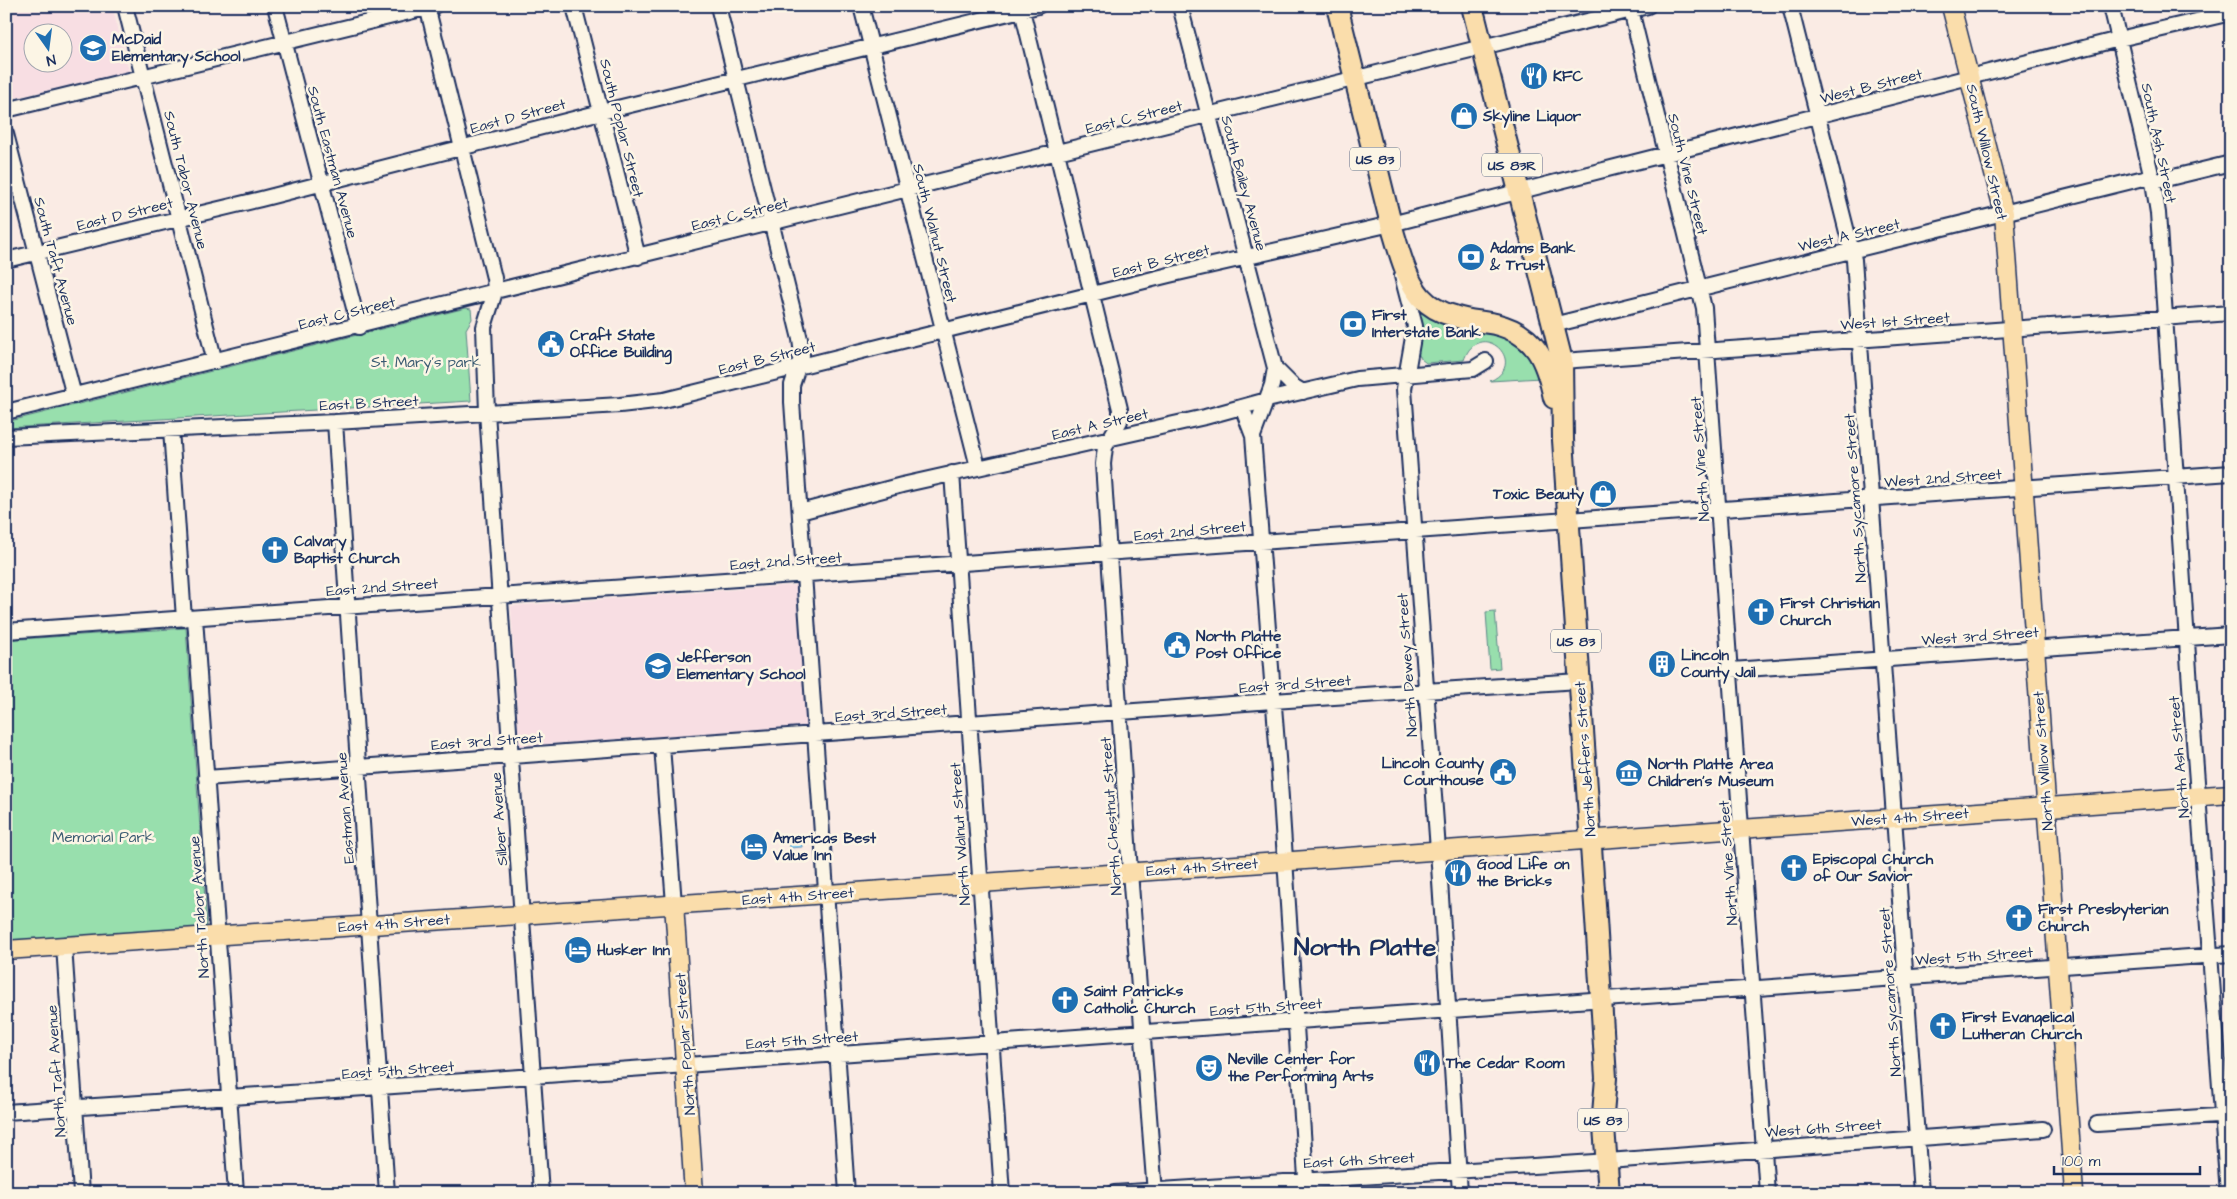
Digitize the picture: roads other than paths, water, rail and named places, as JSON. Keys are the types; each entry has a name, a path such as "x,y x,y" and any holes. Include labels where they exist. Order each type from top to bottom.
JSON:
{"highway":[{"name":"US 83","path":"1337,6 1398,248"},
{"name":"US 83R","path":"1472,6 1562,361"},
{"name":"North Jeffers Street","path":"1398,248 1415,288 1428,304 1444,313 1470,321 1503,326 1526,338 1535,348 1547,368 1563,440"},
{"name":"North Jeffers Street","path":"1562,361 1563,440 1606,1078 1603,1114 1612,1160 1615,1189"}],"main road":[{"name":"South Willow Street","path":"1951,6 2004,214 2013,329"},
{"name":"North Willow Street","path":"2013,329 2074,1193"},
{"name":"West 4th Street","path":"1590,840 2231,794"},
{"name":"East 4th Street","path":"6,950 1590,840"},
{"name":"North Poplar Street","path":"674,904 694,1193"}],"street":[{"name":"South Tabor Avenue","path":"125,6 215,362"},
{"name":"South Eastman Avenue","path":"275,6 359,327"},
{"name":"South Poplar Street","path":"574,6 638,257"},
{"path":"718,6 800,339 802,355 796,368 792,385 792,402 847,1193"},
{"name":"South Walnut Street","path":"861,6 978,467"},
{"name":"East D Street","path":"6,260 322,184 601,112 871,47 1022,8 1038,6"},
{"name":"South Bailey Avenue","path":"1180,6 1275,368 1272,385 1253,436"},
{"name":"East C Street","path":"6,412 359,327 1482,47 1630,8 1648,6"},
{"name":"North Sycamore Street","path":"1790,6 1853,251 1872,499 1893,818 1922,1193"},
{"name":"South Ash Street","path":"2111,6 2152,179 2160,238 2164,318"},
{"path":"6,110 429,7 494,278 495,292"},
{"name":"North Chestnut Street","path":"1022,8 1120,409 1120,421 1105,447 1103,464 1130,872 1155,1191"},
{"name":"South Vine Street","path":"1630,8 1700,288 1708,351"},
{"name":"West B Street","path":"1519,191 2119,39 2231,13"},
{"name":"South Taft Avenue","path":"6,134 74,396"},
{"name":"West A Street","path":"1553,325 2004,214 2152,179 2231,163"},
{"name":"East B Street","path":"6,437 335,422 620,405 664,400 1092,294 1391,224 1519,191"},
{"name":"North Dewey Street","path":"1398,248 1397,256 1415,326 1404,389 1438,850 1460,1193"},
{"name":"Silber Avenue","path":"495,292 484,327 487,412 498,596 541,1193"},
{"name":"West 1st Street","path":"1562,361 2231,313"},
{"name":"North Ash Street","path":"2164,318 2177,477 2198,796 2227,1116 2228,1193"},
{"name":"North Vine Street","path":"1708,351 1768,1193"},
{"name":"East A Street","path":"800,512 952,473 1111,438 1357,379 1474,369 1486,361"},
{"path":"1275,368 1293,386 1303,392"},
{"path":"1242,407 1253,436 1274,701 1307,1186"},
{"name":"Eastman Avenue","path":"335,422 387,1193"},
{"name":"North Tabor Avenue","path":"171,429 206,778 236,1193"},
{"name":"North Walnut Street","path":"952,473 1002,1193"},
{"name":"West 2nd Street","path":"1568,520 2231,473"},
{"name":"East 2nd Street","path":"6,631 190,619 347,605 805,576 1261,541 1568,520"},
{"name":"West 3rd Street","path":"1731,670 2231,635"},
{"name":"East 3rd Street","path":"206,778 1274,701 1579,681"},
{"name":"North Poplar Street","path":"662,746 674,904"},
{"name":"North Taft Avenue","path":"64,946 81,1193"},
{"name":"West 5th Street","path":"1600,999 2231,954"},
{"name":"East 5th Street","path":"6,1112 380,1088 686,1064 1600,999"},
{"path":"2097,1124 2227,1116"},
{"name":"West 6th Street","path":"1612,1160 2043,1128"},
{"name":"East 6th Street","path":"1114,1193 1307,1186 1459,1170 1612,1160"}],"water":[{"path":"794,836 795,840 802,840 802,847 790,848 789,837"}],"place":[{"name":"McDaid Elementary School","path":"93,48"},
{"name":"KFC","path":"1534,76"},
{"name":"Skyline Liquor","path":"1464,116"},
{"name":"Adams Bank & Trust","path":"1471,257"},
{"name":"First Interstate Bank","path":"1353,324"},
{"name":"Craft State Office Building","path":"551,344"},
{"name":"Toxic Beauty","path":"1603,494"},
{"name":"Calvary Baptist Church","path":"275,550"},
{"name":"First Christian Church","path":"1761,612"},
{"name":"North Platte Post Office","path":"1177,645"},
{"name":"Lincoln County Jail","path":"1662,664"},
{"name":"Jefferson Elementary School","path":"658,666"},
{"name":"Lincoln County Courthouse","path":"1503,772"},
{"name":"North Platte Area Children's Museum","path":"1629,773"},
{"name":"Americas Best Value Inn","path":"754,847"},
{"name":"Episcopal Church of Our Savior","path":"1794,868"},
{"name":"Good Life on the Bricks","path":"1458,873"},
{"name":"First Presbyterian Church","path":"2019,918"},
{"name":"Husker Inn","path":"578,950"},
{"name":"Saint Patricks Catholic Church","path":"1065,1000"},
{"name":"First Evangelical Lutheran Church","path":"1943,1026"},
{"name":"The Cedar Room","path":"1427,1063"},
{"name":"Neville Center for the Performing Arts","path":"1209,1068"}],"district":[{"name":"North Platte","path":"1365,946"}],"park label":[{"name":"St. Mary's park","path":"426,362"},
{"name":"Memorial Park","path":"103,837"}]}
